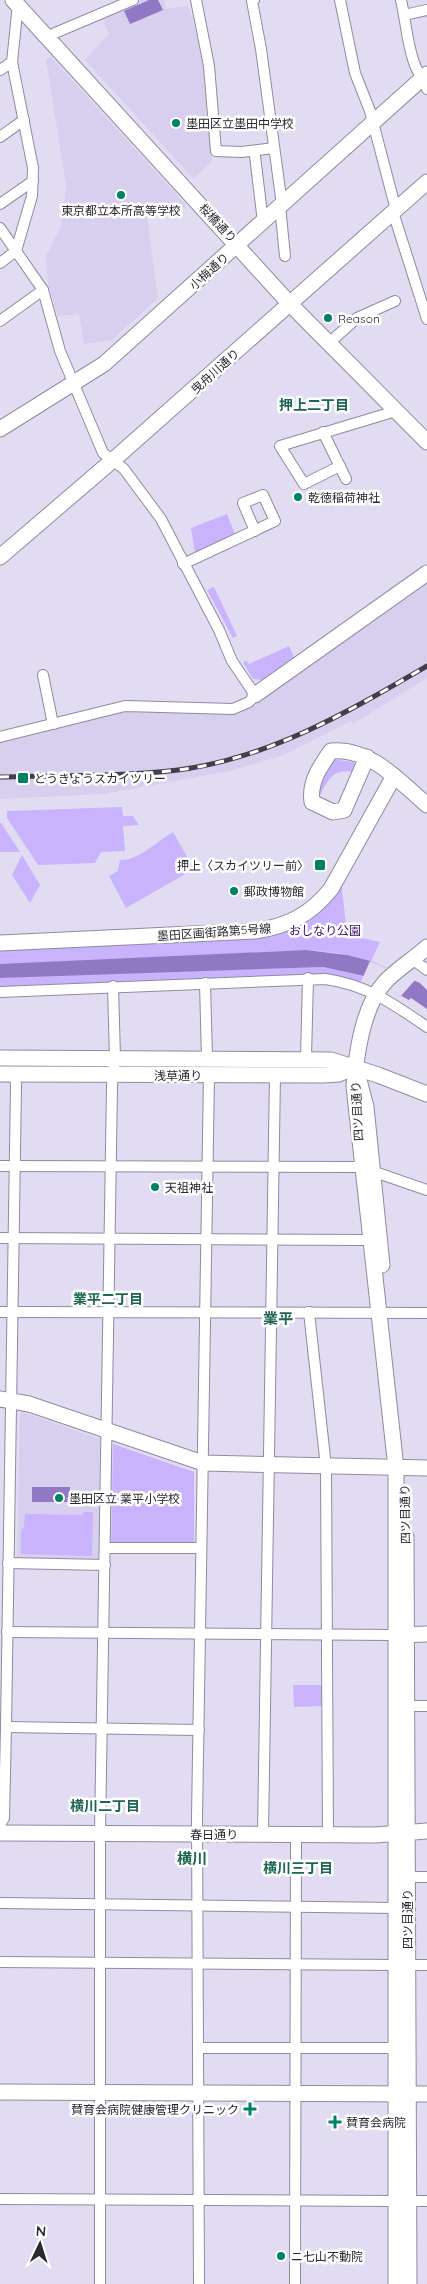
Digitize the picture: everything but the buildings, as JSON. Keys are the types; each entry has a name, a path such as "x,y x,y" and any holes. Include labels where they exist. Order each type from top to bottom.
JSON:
{"street":[{"path":"48,36 133,0"},
{"path":"196,0 209,66 216,151 241,152 274,148"},
{"path":"254,0 252,0 261,49 281,206 284,256"},
{"path":"340,0 355,72 364,92 373,122 395,211 423,297 427,319"},
{"path":"401,0 416,68 426,80"},
{"path":"0,262 16,251 32,196 34,168 12,62 18,3"},
{"name":"桜橋通り","path":"18,3 289,303 427,442"},
{"path":"404,15 427,10"},
{"path":"0,70 12,62"},
{"name":"小梅通り","path":"0,428 75,384 104,364 373,122 426,80"},
{"path":"0,137 24,120"},
{"path":"255,156 263,222"},
{"path":"0,204 33,181"},
{"name":"曳舟川通り","path":"0,557 113,460 427,182"},
{"path":"0,228 43,290 60,351 103,453 124,468 161,519 219,630 232,661 255,695"},
{"path":"0,321 43,290"},
{"path":"329,343 357,318 395,301"},
{"path":"340,466 304,484 280,446 396,411"},
{"path":"323,432 346,479"},
{"path":"183,564 254,531"},
{"path":"0,737 125,706 233,709 249,702 255,695 427,573"},
{"path":"44,675 53,724"},
{"path":"367,757 344,810 333,812 315,804 312,799 315,776 331,751 348,751 367,757 394,776 427,805"},
{"name":"墨田区画街路第5号線","path":"0,943 255,931 292,922 318,905 331,888 394,776"},
{"path":"355,1067 370,1008 377,991 427,947"},
{"path":"406,964 427,970"},
{"path":"306,1058 308,978"},
{"path":"0,992 308,978 342,981 377,991 427,1027"},
{"path":"206,983 207,1058"},
{"path":"100,2284 100,1833 110,1311 112,1074 115,1058 113,986"},
{"name":"浅草通り","path":"0,1058 306,1058 332,1060 427,1094"},
{"name":"浅草通り","path":"7,1074 339,1074 355,1067"},
{"name":"四ツ目通り","path":"355,1067 364,1096 369,1240 383,1312"},
{"path":"0,1825 4,1818 8,1563 5,1399 12,1312 15,1165 7,1074"},
{"path":"200,2284 197,1834 209,1075"},
{"path":"263,1834 275,1075"},
{"path":"0,1166 208,1166 367,1169 427,1190"},
{"name":"四ツ目通り","path":"367,1169 400,1468 402,1832 407,1877 397,2048 403,2094"},
{"path":"0,1238 369,1240"},
{"path":"0,1312 427,1313"},
{"path":"308,1312 326,1467 329,1634 328,1834"},
{"path":"5,1399 202,1463 268,1466 427,1468"},
{"path":"106,1548 201,1548"},
{"path":"8,1563 105,1565"},
{"path":"7,1632 427,1634"},
{"name":"四ツ目通り","path":"396,2284 402,2201 403,2094 402,1965 396,1908 402,1832 407,1706 401,1634"},
{"path":"407,1706 427,1706"},
{"path":"6,1728 199,1730"},
{"name":"春日通り","path":"0,1832 328,1834 427,1830"},
{"path":"294,2284 296,1834"},
{"path":"407,1877 427,1877"},
{"path":"0,1903 396,1908"},
{"path":"0,1962 427,1965"},
{"path":"198,2048 397,2048"},
{"path":"0,2092 427,2094"},
{"path":"0,2199 427,2201"},
{"name":"四ツ目通り","path":"402,2201 409,2284"}],"shaded area":[{"name":"墨田区立墨田中学校","path":"142,0 164,0 166,9 188,6 195,29 207,84 212,162 193,178 85,60 109,34 102,17"},
{"path":"149,0 158,0 163,10 130,24 124,11"},
{"name":"東京都立本所高等学校","path":"51,57 186,205 185,208 147,217 158,298 112,340 84,344 79,314 58,316 48,284 46,256 61,226 66,185 46,59"},
{"path":"427,579 427,678 353,724 351,721 284,755 230,771 104,794 0,799 0,741 126,710 237,714 343,641"},
{"path":"306,950 347,955 371,961 420,983 427,990 427,1009 411,998 409,1000 364,976 323,967 0,978 0,964"},
{"name":"墨田区立 業平小学校","path":"22,1412 100,1439 99,1559 17,1558 20,1415"},
{"path":"32,1487 70,1487 69,1502 32,1502"}],"green space":[{"path":"227,514 235,534 195,553 191,528"},
{"path":"214,587 237,636 233,638 207,590"},
{"path":"289,646 294,657 262,680 253,679 243,662 247,661 249,664"},
{"path":"333,759 358,763 354,772 341,772 332,777 319,798 320,782"},
{"path":"122,807 123,816 133,816 139,825 123,826 125,851 101,852 95,863 38,865 7,818 7,811"},
{"path":"1,823 20,852 0,852"},
{"path":"173,832 194,869 126,908 109,876 118,871 120,860 141,854"},
{"path":"22,855 40,885 30,903 12,875"},
{"name":"おしなり公園","path":"341,879 347,935 380,942 371,961 338,953 306,950 121,959 122,973 323,967 363,976 360,984 351,981 0,988 0,978 103,973 0,964 0,949 261,936"},
{"path":"113,1444 194,1472 194,1545 111,1545"},
{"path":"83,1512 93,1512 92,1556 21,1554 21,1530 24,1527 25,1514 83,1515"},
{"path":"293,1685 323,1685 323,1706 294,1707"}],"pier":[{"path":"370,961 415,980 401,996 363,977"}],"railway":[{"path":"0,777 134,774 178,770 212,764 245,755 307,731 368,700 427,666"}],"place":[{"name":"墨田区立墨田中学校","path":"176,123"},
{"name":"東京都立本所高等学校","path":"121,195"},
{"name":"Reason","path":"328,318"},
{"name":"乾徳稲荷神社","path":"298,497"},
{"name":"とうきょうスカイツリー","path":"23,778"},
{"name":"押上〈スカイツリー前〉","path":"320,865"},
{"name":"郵政博物館","path":"234,891"},
{"name":"天祖神社","path":"155,1187"},
{"name":"墨田区立 業平小学校","path":"59,1498"},
{"name":"賛育会病院健康管理クリニック","path":"250,2109"},
{"name":"賛育会病院","path":"335,2122"},
{"name":"ニ七山不動院","path":"281,2256"}],"district":[{"name":"押上二丁目","path":"314,405"},
{"name":"業平二丁目","path":"108,1299"},
{"name":"業平","path":"278,1318"},
{"name":"横川二丁目","path":"105,1806"},
{"name":"横川","path":"192,1858"},
{"name":"横川三丁目","path":"298,1868"}]}
